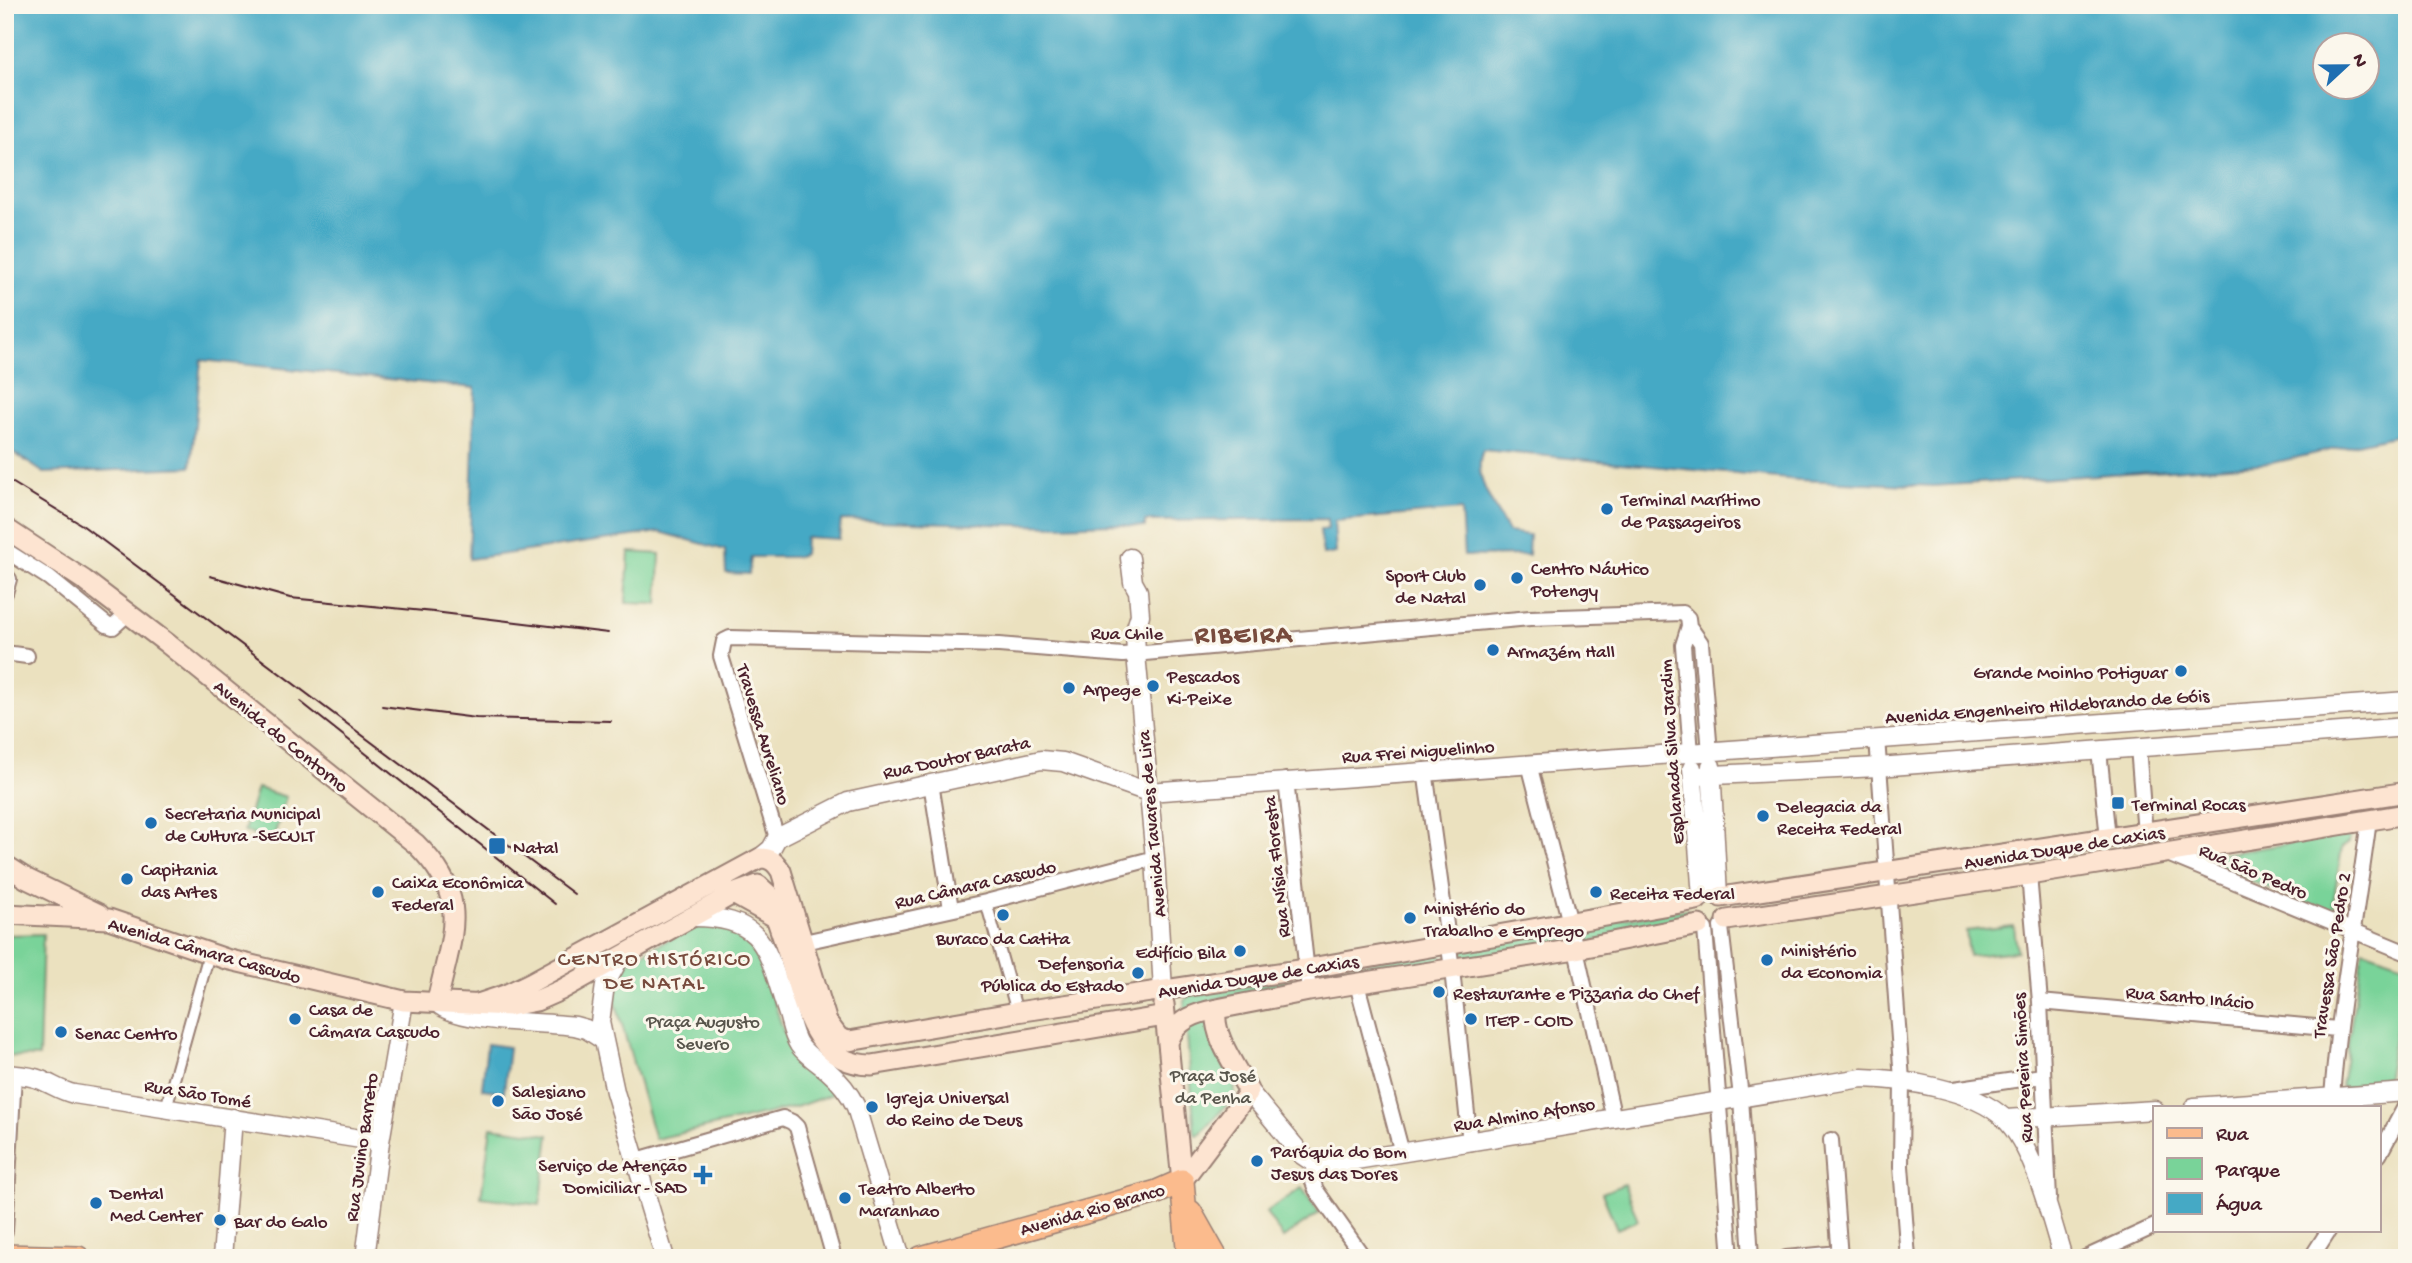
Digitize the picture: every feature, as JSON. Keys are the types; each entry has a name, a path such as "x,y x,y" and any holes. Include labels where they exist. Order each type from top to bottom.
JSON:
{"main road":[{"name":"Avenida do Contorno","path":"5,528 84,580 230,692 435,862 446,880 454,912 450,949 437,1002"},
{"name":"Avenida Duque de Caxias","path":"804,942 827,1022 839,1038 849,1041 1305,968 1709,897 2145,834 2407,792"},
{"name":"Avenida Duque de Caxias","path":"691,917 754,885 761,887 769,895 805,1010 824,1045 851,1063 872,1065 1216,1013 1309,991 1576,949 1814,907 2407,814"},
{"path":"478,1004 530,983 760,858 768,858 781,871 804,942"},
{"path":"5,865 27,879 109,919"},
{"path":"1811,883 1814,907"},
{"path":"1709,897 1728,907 1713,925 1693,913 1709,897"},
{"name":"Avenida Câmara Cascudo","path":"5,915 109,919 209,954 404,1000 437,1002"},
{"path":"437,1002 510,1006 536,1001 561,990 691,917"},
{"name":"Avenida Tavares de Lira","path":"1172,989 1175,1018 1168,1040 1183,1191"},
{"path":"1194,1256 1183,1191 1248,1090 1216,1029 1216,1013"},
{"path":"1183,1191 1216,1258"},
{"name":"Avenida Rio Branco","path":"920,1258 1157,1192 1183,1191"},
{"path":"5,1256 78,1258"}],"street":[{"path":"5,550 49,578 107,625 113,627 125,612"},
{"name":"Avenida Tavares de Lira","path":"1130,558 1133,582 1127,591 1127,615 1135,631 1148,792 1172,989"},
{"name":"Rua Chile","path":"724,641 730,638 999,645 1136,654 1530,618 1683,613 1688,618 1689,626"},
{"name":"Esplanada Silva Jardim","path":"1689,626 1701,643 1712,775 1709,897"},
{"name":"Esplanada Silva Jardim","path":"1689,626 1682,645 1693,776 1709,897"},
{"name":"Travessa Aureliano","path":"724,641 721,656 777,838"},
{"path":"5,653 27,656"},
{"name":"Avenida Engenheiro Hildebrando de Góis","path":"1691,754 1904,736 2407,701"},
{"path":"2291,709 2293,736"},
{"path":"2124,720 2132,748 2145,834"},
{"path":"2049,727 2050,755"},
{"path":"1693,776 1878,767 2407,727"},
{"path":"1904,736 1904,765"},
{"path":"1877,738 1902,1080 1901,1166 1908,1258"},
{"path":"2099,750 2108,839"},
{"name":"Rua Frei Miguelinho","path":"1148,792 1425,770 1691,754"},
{"name":"Rua Doutor Barata","path":"777,838 848,802 1029,762 1052,760 1101,774 1148,792"},
{"path":"1529,764 1570,923 1614,1119"},
{"path":"1425,770 1449,943 1470,1143"},
{"name":"Rua Nísia Floresta","path":"1286,780 1309,991"},
{"path":"931,783 951,909"},
{"name":"Travessa São Pedro 2","path":"2332,1097 2337,1029 2370,820"},
{"path":"760,858 771,849 777,838"},
{"name":"Rua São Pedro","path":"2165,853 2407,953"},
{"name":"Rua Câmara Cascudo","path":"804,942 986,902 1155,858"},
{"name":"Rua Pereira Simões","path":"2029,875 2040,1002 2050,1216 2063,1258"},
{"path":"986,902 1017,1012"},
{"path":"691,917 712,917 729,921 755,933 772,967 800,1046 849,1093 856,1107 901,1258"},
{"path":"1713,925 1741,1097 1751,1258"},
{"path":"1713,925 1720,1100 1731,1258"},
{"path":"166,1108 209,954"},
{"path":"620,957 602,997 600,1022 615,1092 665,1258"},
{"path":"1357,984 1402,1153"},
{"name":"Rua Juvino Barreto","path":"365,1258 380,1142 404,1000"},
{"name":"Avenida Câmara Cascudo","path":"437,1002 445,1011 477,1018 575,1026 586,1029 603,1040"},
{"name":"Rua Santo Inácio","path":"2040,1002 2337,1029"},
{"path":"5,1231 9,1074"},
{"name":"Rua São Tomé","path":"9,1074 41,1080 60,1091 74,1094 380,1142"},
{"path":"1946,1090 2042,1076"},
{"name":"Rua Almino Afonso","path":"1314,1163 1325,1165 1470,1143 1862,1078 1902,1080 1946,1090 1986,1106 2006,1119"},
{"path":"1248,1090 1302,1155 1314,1163 1313,1185 1364,1258"},
{"path":"2208,1106 2407,1092"},
{"path":"2380,1153 2407,1103"},
{"path":"2006,1119 2153,1110"},
{"path":"222,1258 233,1118"},
{"path":"637,1160 783,1118 788,1119 797,1128 834,1258"},
{"path":"2006,1119 2025,1148 2050,1216"},
{"path":"1786,1258 1840,1255 1831,1140"},
{"path":"1728,1227 1750,1228"},
{"path":"2085,1258 2104,1254 2153,1227"},
{"path":"2311,1258 2328,1232"}],"green space":[{"path":"629,552 660,554 658,604 626,603"},
{"path":"257,788 286,797 273,840 244,831"},
{"path":"2351,834 2349,842 2342,847 2333,904 2340,912 2338,918 2197,858"},
{"path":"1687,909 1689,924 1584,943 1583,925"},
{"name":"Praça Augusto Severo","path":"708,924 748,935 761,961 787,1042 812,1072 838,1092 796,1107 655,1139 612,990 617,973 627,963 675,936"},
{"path":"2014,926 2017,951 1969,956 1966,931"},
{"path":"1565,931 1567,943 1463,960 1461,946"},
{"path":"43,934 39,1057 5,1056 5,935"},
{"path":"1441,950 1443,964 1317,984 1316,971"},
{"path":"2363,950 2407,965 2407,1018 2398,1017 2386,1080 2346,1088 2341,1086"},
{"name":"Praça José da Penha","path":"1303,978 1301,986 1296,988 1214,999 1208,1015 1234,1076 1235,1096 1198,1136 1195,1134 1184,1000 1194,994"},
{"path":"491,1127 549,1135 540,1205 481,1197"},
{"path":"1624,1184 1638,1220 1617,1229 1602,1193"},
{"path":"1302,1188 1319,1213 1283,1238 1266,1212"}],"water":[{"path":"5,5 2407,5 2407,433 2272,463 1934,486 1799,480 1483,450 1480,471 1486,492 1508,532 1529,535 1528,555 1464,556 1461,510 1334,521 1336,553 1323,555 1320,530 1328,529 1327,519 1145,521 1145,527 1111,524 1059,526 841,520 839,539 805,537 804,554 795,557 751,557 749,574 726,573 725,550 660,532 469,559 475,388 201,360 191,467 44,473 5,447"},
{"path":"487,1044 509,1047 504,1092 482,1089"}],"tram line":[{"path":"5,478 82,525 574,894"},
{"path":"210,576 290,598 608,633"},
{"path":"301,702 555,904"},
{"path":"382,706 476,718 611,721"}],"place":[{"name":"Terminal Marítimo de Passageiros","path":"1607,509"},
{"name":"Centro Náutico Potengy","path":"1517,578"},
{"name":"Sport Club de Natal","path":"1480,585"},
{"name":"Armazém Hall","path":"1493,650"},
{"name":"Grande Moinho Potiguar","path":"2181,671"},
{"name":"Pescados Ki-Peixe","path":"1153,686"},
{"name":"Arpege","path":"1069,688"},
{"name":"Terminal Rocas","path":"2118,803"},
{"name":"Delegacia da Receita Federal","path":"1763,816"},
{"name":"Secretaria Municipal de Cultura -SECULT","path":"151,823"},
{"name":"Natal","path":"497,846"},
{"name":"Capitania das Artes","path":"127,879"},
{"name":"Caixa Econômica Federal","path":"378,892"},
{"name":"Receita Federal","path":"1596,892"},
{"name":"Buraco da Catita","path":"1003,915"},
{"name":"Ministério do Trabalho e Emprego","path":"1410,918"},
{"name":"Edifício Bila","path":"1240,951"},
{"name":"Ministério da Economia","path":"1767,960"},
{"name":"Defensoria Pública do Estado","path":"1138,973"},
{"name":"Restaurante e Pizzaria do Chef","path":"1439,992"},
{"name":"Casa de Câmara Cascudo","path":"295,1019"},
{"name":"ITEP - COID","path":"1471,1019"},
{"name":"Senac Centro","path":"61,1032"},
{"name":"Salesiano São José","path":"498,1101"},
{"name":"Igreja Universal do Reino de Deus","path":"872,1107"},
{"name":"Paróquia do Bom Jesus das Dores","path":"1257,1161"},
{"name":"Serviço de Atenção Domiciliar - SAD","path":"703,1175"},
{"name":"Teatro Alberto Maranhao","path":"845,1198"},
{"name":"Dental Med Center","path":"96,1203"},
{"name":"Bar do Galo","path":"220,1220"}],"district":[{"name":"RIBEIRA","path":"1244,633"},
{"name":"CENTRO HISTÓRICO DE NATAL","path":"655,970"}]}
